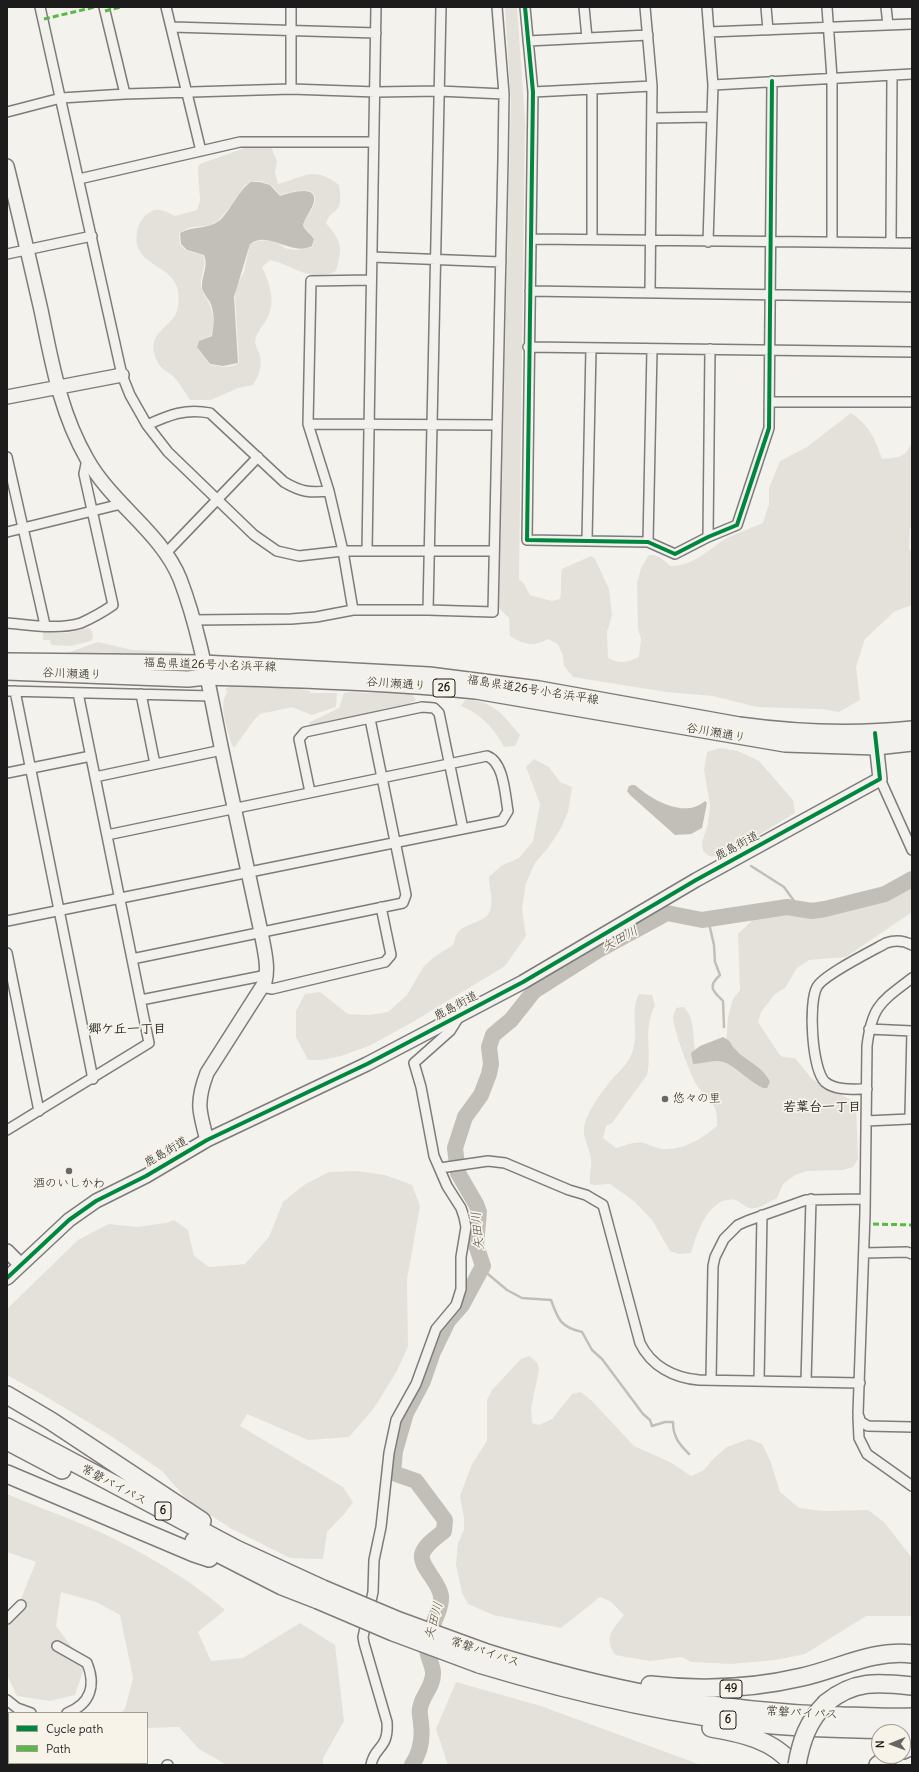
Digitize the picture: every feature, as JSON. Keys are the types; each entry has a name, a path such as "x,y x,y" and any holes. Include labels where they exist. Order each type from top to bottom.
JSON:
{"highway":[{"path":"7,1395 50,1421 212,1527 274,1560 317,1590"},
{"name":"常磐バイパス","path":"7,1427 236,1549 317,1590 393,1632 645,1707 727,1720 821,1728 912,1730"},
{"name":"常磐バイパス","path":"7,1441 247,1569 317,1590"},
{"path":"7,1474 194,1553 247,1569"},
{"name":"49","path":"547,1678 674,1688 737,1688 773,1684 805,1677 884,1653 912,1654"},
{"path":"547,1678 613,1705 675,1721 745,1735 769,1744 787,1757 793,1765"},
{"name":"常磐バイパス","path":"547,1678 689,1703 791,1714 912,1717"},
{"path":"797,1765 801,1744 808,1726 815,1714 834,1696 853,1687 871,1683 912,1686"}],"main road":[{"name":"福島県道26号小名浜平線","path":"7,661 205,670"},
{"name":"谷川瀬通り","path":"7,672 188,679 205,670 368,682 476,691 778,743 876,740"},
{"name":"26","path":"876,740 912,729"},
{"name":"26","path":"876,740 912,743"}],"street":[{"path":"40,7 122,374 130,395 148,426 168,452 254,535 278,551 299,556 343,551 493,551"},
{"path":"104,7 125,94"},
{"path":"166,7 201,150"},
{"path":"291,7 291,89"},
{"path":"367,551 371,280 376,92 376,7"},
{"path":"428,610 441,7"},
{"path":"193,620 291,619 316,617 353,610 493,612 493,551 504,94 497,7"},
{"path":"525,7 533,92 532,239 528,347 527,540 648,542 675,554 708,537 737,525 769,428 772,82"},
{"path":"584,7 587,38"},
{"path":"645,7 652,86 650,293"},
{"path":"707,7 713,85 708,242"},
{"path":"766,7 768,30"},
{"path":"827,7 832,78 832,241"},
{"path":"886,7 888,25"},
{"path":"709,32 912,24"},
{"path":"172,27 376,33"},
{"path":"528,41 648,35"},
{"path":"713,85 912,74"},
{"path":"891,242 892,76"},
{"path":"533,92 652,86"},
{"path":"7,112 61,98 125,94 291,89 376,92 439,91 504,94"},
{"path":"592,89 592,239"},
{"path":"652,118 712,117"},
{"path":"79,179 240,142 374,142"},
{"path":"7,166 28,248 62,406 87,460 102,482 166,552 178,576 193,620 212,696 261,932 266,960 265,981 207,1073 199,1100 200,1113 207,1140"},
{"path":"7,254 28,248 92,236"},
{"path":"532,239 912,243"},
{"path":"372,257 500,262"},
{"path":"353,610 343,551 330,491 308,424 311,281 371,280"},
{"path":"530,291 912,297"},
{"path":"528,347 912,352"},
{"path":"587,540 590,348"},
{"path":"648,542 652,349"},
{"path":"708,537 710,349"},
{"path":"7,397 122,374"},
{"path":"770,402 912,402"},
{"path":"148,426 173,413 196,410 210,413 284,482 296,489 309,493 330,491"},
{"path":"308,424 432,426 496,425"},
{"path":"7,457 45,626"},
{"path":"166,552 258,457"},
{"path":"7,624 64,626 79,623 92,618 113,605 84,474 87,460"},
{"path":"7,532 121,504"},
{"path":"93,1079 31,768 11,691 212,696"},
{"path":"7,1130 149,1044 78,692"},
{"path":"141,694 155,764"},
{"path":"310,792 299,739 305,732 422,707 434,708 439,714 463,829"},
{"path":"132,959 402,903 406,895 370,719"},
{"path":"876,740 880,778 912,850"},
{"path":"95,777 222,750"},
{"path":"7,773 91,756"},
{"path":"7,921 502,821 508,811 501,772 491,757 487,756 107,835"},
{"name":"鹿島街道","path":"7,1278 20,1264 69,1220 96,1201 146,1176 207,1140 367,1064 523,982 696,880 880,778"},
{"path":"265,981 272,989 385,962 391,955 381,907"},
{"path":"867,1089 833,1087 825,1081 819,1072 813,1048 814,998 816,987 830,975 886,943 895,940 906,941 912,945"},
{"path":"7,953 39,1111"},
{"path":"912,978 879,1006 870,1022 869,1029 864,1253 858,1414 859,1438 867,1454 912,1486"},
{"path":"140,1000 265,981"},
{"path":"371,1765 375,1756 384,1744 388,1734 387,1722 363,1637 374,1592 374,1560 382,1523 389,1453 396,1420 416,1384 436,1329 456,1305 461,1289 461,1257 466,1228 461,1208 447,1186 434,1156 421,1087 414,1063 450,1032 460,1015"},
{"path":"866,1121 909,1119 910,1115 912,1031 869,1029"},
{"path":"440,1168 498,1161 596,1199 603,1205 635,1328 644,1351 653,1362 670,1373 689,1379 860,1384"},
{"path":"711,1380 713,1266 715,1257 724,1239 738,1225 762,1215 811,1199 865,1199"},
{"path":"806,1382 811,1199"},
{"path":"759,1381 762,1215"},
{"path":"7,1251 20,1264"},
{"path":"864,1253 907,1252 912,1254"},
{"path":"858,1414 861,1422 868,1426 912,1427"},
{"path":"7,1619 14,1609"},
{"path":"57,1646 87,1663 92,1680 88,1696 75,1710 70,1712"},
{"path":"7,1700 17,1708 28,1712"}],"shaded area":[{"path":"505,7 517,7 525,120 519,579 524,584 530,595 552,601 560,599 562,569 591,556 595,559 609,589 612,615 607,632 608,658 623,662 639,657 641,639 638,629 637,583 641,568 649,555 658,556 670,566 686,563 693,561 725,539 763,523 769,504 769,488 780,461 807,447 851,413 863,423 871,433 882,459 897,457 904,454 907,452 912,442 912,527 910,528 909,549 912,552 912,605 895,611 865,639 856,667 860,700 839,712 822,709 757,707 713,696 666,692 573,677 564,666 563,656 558,644 548,639 543,642 529,644 510,636 509,618 499,608 511,102"},
{"path":"256,144 271,147 277,161 275,173 278,184 310,174 316,174 330,179 339,185 340,197 338,208 330,215 326,223 340,245 340,256 336,271 327,274 310,275 279,262 270,260 262,267 271,292 271,305 268,317 258,332 255,342 261,362 259,374 253,385 238,388 211,400 190,400 176,379 157,361 153,346 157,335 176,314 178,290 174,281 168,274 140,252 137,243 137,232 140,222 152,211 161,210 175,216 197,210 200,201 198,167 200,164","holes":["260,181 271,185 280,195 297,191 309,191 313,193 315,198 314,205 303,225 314,239 313,246 296,250 288,249 278,242 271,240 250,244 244,272 237,285 235,297 239,363 229,367 210,365 197,347 199,341 212,335 213,326 211,309 202,291 201,285 204,259 203,255 187,251 180,245 179,233 188,228 211,225 218,221 233,204 245,185 251,182"]},
{"path":"251,182 260,182 270,185 280,196 303,191 312,194 314,198 313,205 303,225 314,239 312,246 304,248 288,247 273,241 265,240 250,244 234,297 238,363 223,366 210,364 197,347 199,341 212,336 214,319 212,306 202,288 206,264 205,259 204,255 187,250 181,244 180,233 190,229 215,224 227,212 243,189"},
{"path":"89,628 92,631 93,638 91,641 71,646 51,645 50,640 43,640 43,632 67,633"},
{"path":"98,642 132,650 180,652 183,654 183,657 94,658 67,653"},
{"path":"284,686 310,691 310,693 337,693 336,707 312,715 292,707 260,714 234,748 231,743 224,716 223,703 228,692 225,689 229,687"},
{"path":"344,693 411,693 416,700 407,705 387,708 342,720 312,726 308,723 339,708"},
{"path":"465,700 483,702 503,715 520,735 515,746 504,747 496,733 486,722 475,713 461,706"},
{"path":"720,748 738,751 759,761 793,800 795,813 722,857 709,856 703,851 702,842 708,824 710,805 704,770 707,752"},
{"path":"534,759 549,767 560,782 572,787 568,812 561,828 548,848 535,863 526,883 522,908 526,936 505,966 411,1023 369,1046 341,1056 321,1060 308,1060 296,1037 296,1011 305,994 320,992 348,1014 369,1015 388,1012 407,995 424,966 434,957 453,945 458,932 462,928 485,918 488,915 492,903 489,877 501,866 519,858 533,841 540,804 526,767"},
{"path":"635,785 659,801 679,808 697,806 705,801 707,803 702,828 691,834 675,835 630,795 627,791 629,786"},
{"path":"912,888 912,912 846,957 809,960 797,968 785,988 775,994 761,1012 758,1022 779,1054 783,1057 795,1058 812,1079 851,1100 856,1107 858,1159 853,1167 843,1170 807,1171 795,1175 783,1184 777,1198 758,1207 749,1208 735,1200 726,1200 718,1204 711,1210 700,1227 691,1253 679,1254 670,1251 652,1220 635,1202 610,1184 590,1184 591,1162 585,1140 584,1127 592,1107 611,1080 630,1058 634,1046 634,1016 636,1001 639,994 652,995 655,1005 649,1024 649,1066 647,1075 612,1123 606,1126 603,1138 616,1148 633,1143 646,1144 664,1149 688,1145 717,1126 717,1118 714,1106 700,1090 693,1079 679,1040 673,1017 676,1008 684,1007 688,1012 691,1018 697,1056 726,1047 728,1017 733,999 740,990 738,934 764,909 774,904 845,903 880,893"},
{"path":"723,1037 730,1041 740,1054 763,1072 770,1082 767,1088 758,1086 726,1063 714,1061 693,1064 691,1053 700,1046"},
{"path":"357,1171 385,1175 412,1185 420,1206 407,1280 408,1346 397,1371 374,1408 349,1437 308,1440 247,1414 240,1426 343,1487 353,1502 346,1512 327,1532 323,1559 290,1558 232,1529 188,1501 162,1471 111,1436 7,1375 7,1309 78,1240 109,1224 137,1227 166,1223 174,1220 188,1230 194,1256 209,1267 245,1264 269,1237 283,1202 304,1185 329,1172"},
{"path":"529,1356 537,1362 539,1370 531,1409 532,1423 539,1425 552,1419 572,1394 581,1392 592,1401 634,1446 670,1462 691,1476 704,1470 713,1459 727,1447 749,1439 762,1444 770,1460 780,1492 799,1508 823,1511 868,1510 884,1522 912,1558 912,1616 866,1616 805,1654 776,1660 731,1664 691,1662 682,1657 650,1661 615,1655 611,1648 610,1638 613,1629 624,1615 610,1601 600,1597 561,1628 493,1615 468,1604 462,1593 456,1564 458,1543 464,1530 464,1518 460,1496 472,1464 487,1441 487,1400 492,1390 521,1359"},
{"path":"7,1494 79,1523 124,1544 178,1575 211,1598 225,1610 198,1632 211,1661 243,1658 300,1623 335,1645 344,1721 323,1758 323,1765 227,1765 199,1749 179,1727 148,1728 148,1712 121,1712 125,1709 133,1678 120,1615 96,1602 61,1592 56,1626 85,1665 75,1695 50,1701 17,1696 7,1675 7,1615 17,1609 36,1562 7,1552"},
{"path":"456,1682 541,1706 701,1765 448,1765 436,1729"},
{"path":"52,1764 117,1764 116,1765 50,1765"}],"waterway":[{"path":"751,866 784,887 799,908"},
{"name":"矢田川","path":"412,1765 419,1751 421,1740 421,1704 430,1687 433,1677 427,1650 428,1637 438,1614 441,1602 440,1590 424,1564 422,1555 425,1548 444,1531 445,1520 416,1481 393,1473 395,1451 406,1413 423,1381 433,1352 448,1321 462,1305 483,1266 476,1245 479,1212 458,1173 455,1148 465,1117 481,1095 489,1074 491,1064 489,1047 493,1035 511,1020 534,991 597,951 667,913 702,920 787,907 812,911 885,894 912,879"},
{"path":"708,919 714,945 715,962 720,975 716,979 713,989 723,1001 724,1027"},
{"path":"482,1269 507,1290 522,1298 551,1300 558,1317 564,1325 582,1332 592,1350 602,1359 643,1414 650,1420 652,1426 665,1422 673,1422 677,1440 689,1454"}],"marked path":[{"path":"44,19 95,7"},
{"path":"105,11 121,7"},
{"path":"873,1224 912,1225"}],"cycle path":[{"path":"525,7 533,92 527,540 648,542 675,554 708,537 737,525 769,428 772,81"},
{"path":"7,1278 69,1220 96,1201 146,1176 207,1140 367,1064 523,982 696,880 880,779 875,733"}],"place":[{"name":"悠々の里","path":"665,1099"},
{"name":"酒のいしかわ","path":"69,1171"}],"district":[{"name":"郷ケ丘一丁目","path":"127,1029"},
{"name":"若葉台一丁目","path":"822,1107"}]}
